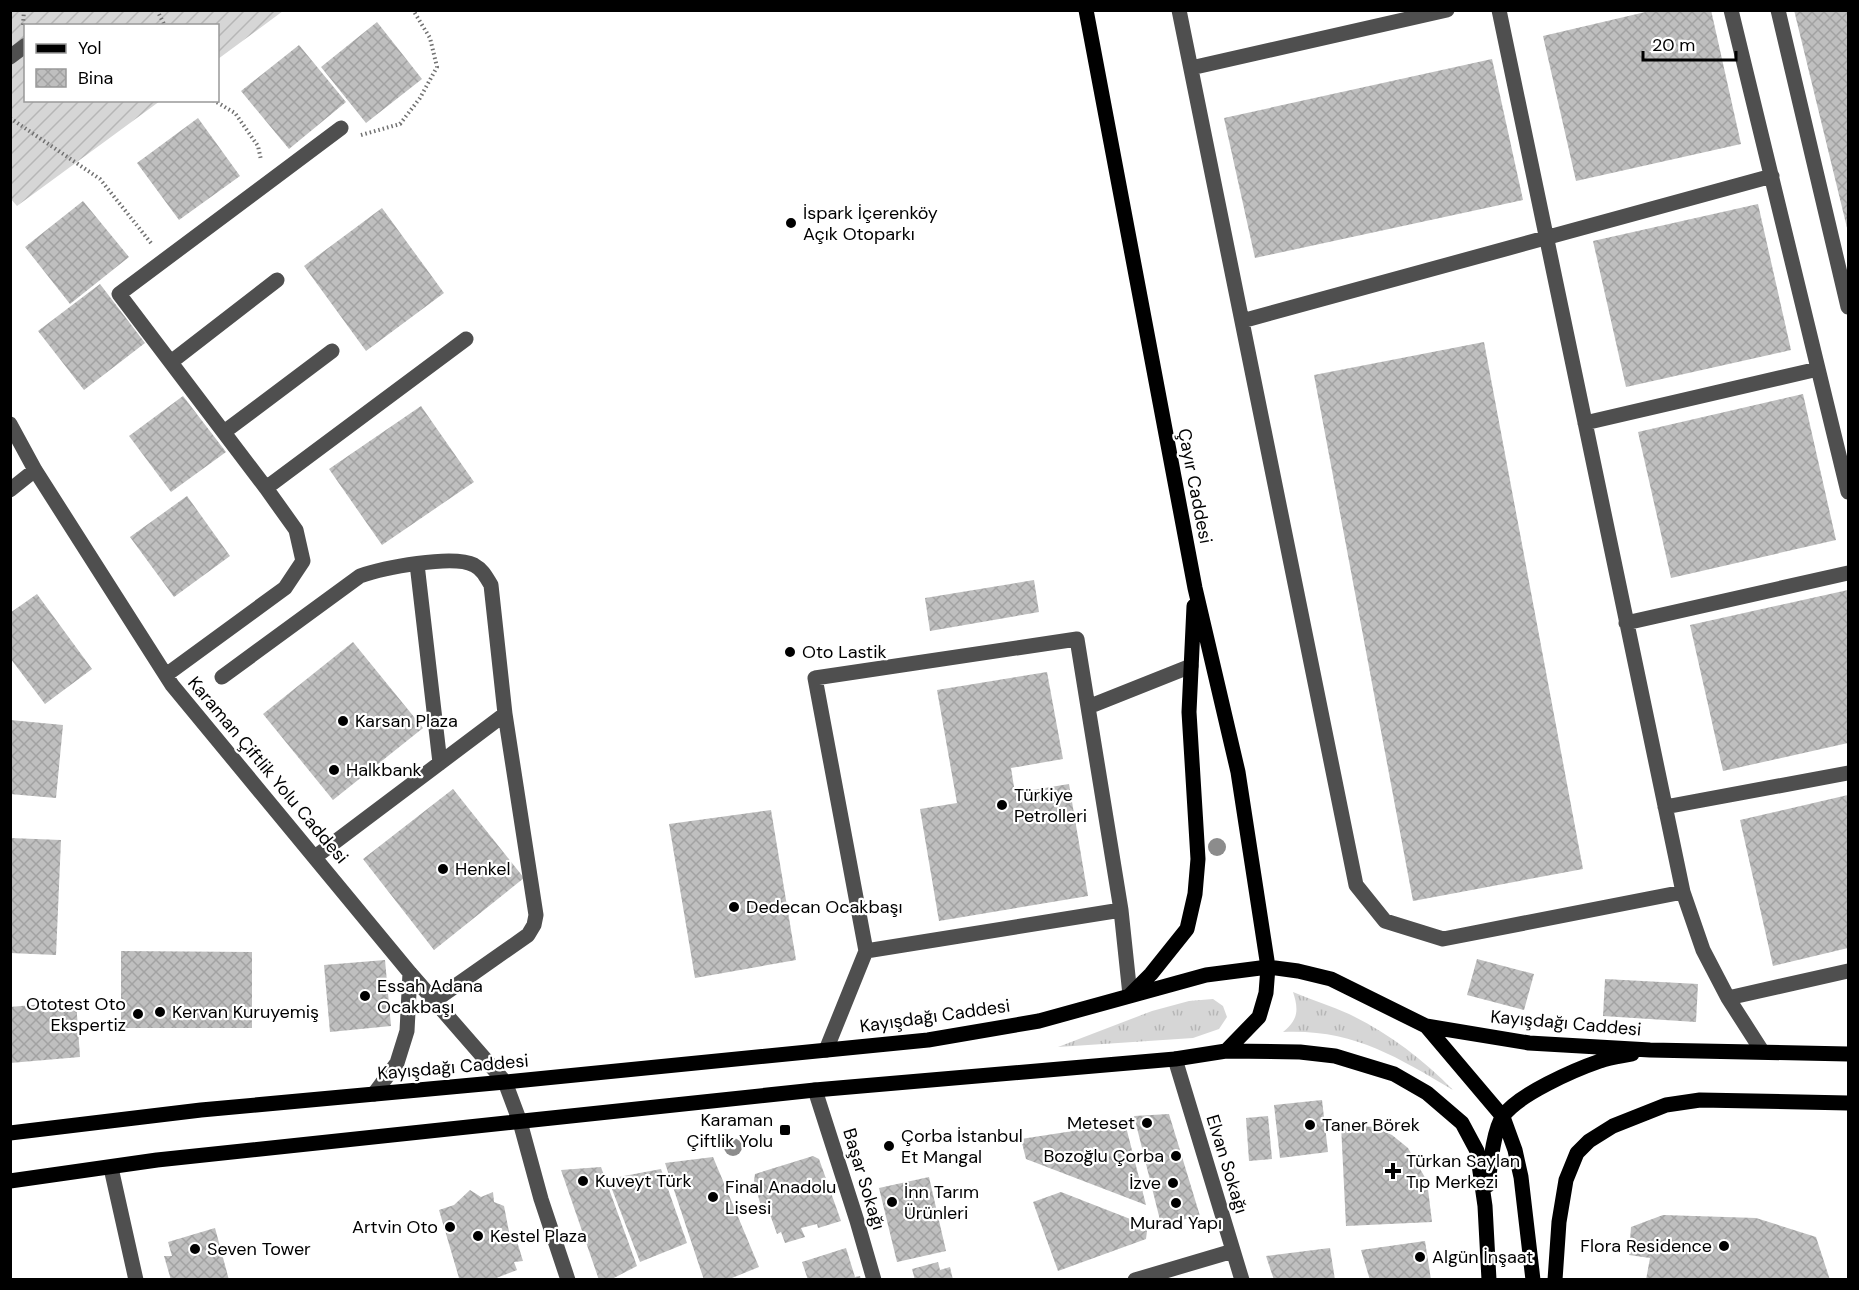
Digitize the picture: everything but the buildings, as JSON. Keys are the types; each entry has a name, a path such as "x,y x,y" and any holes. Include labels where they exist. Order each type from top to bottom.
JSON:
{"main road":[{"name":"Çayır Caddesi","path":"1086,10 1195,588 1238,772 1268,967 1266,993 1259,1017 1226,1051"},
{"path":"1130,995 1151,974 1186,929 1195,894 1198,859 1189,712 1195,588"},
{"name":"Kayışdağı Caddesi","path":"10,1133 201,1110 928,1040 1039,1021 1206,975 1268,967 1331,979 1426,1026 1529,1043 1650,1050 1848,1054"},
{"path":"1426,1026 1503,1117 1515,1150 1521,1178 1533,1280"},
{"path":"1485,1206 1492,1156 1503,1117 1522,1099 1557,1079 1601,1060 1650,1050"},
{"path":"10,1181 157,1160 815,1090 1174,1059 1226,1051 1299,1052 1335,1056 1394,1074 1427,1093 1462,1123 1477,1151 1485,1206 1489,1280"},
{"path":"1555,1280 1559,1222 1566,1180 1577,1153 1589,1141 1613,1126 1666,1105 1700,1100 1848,1103"}],"street":[{"path":"1179,10 1356,885 1385,921 1443,939 1683,892"},
{"path":"1191,68 1447,10"},
{"path":"1499,10 1683,892 1702,950 1728,998 1762,1051"},
{"path":"1731,10 1848,492"},
{"path":"1778,10 1848,307"},
{"path":"10,57 24,46"},
{"path":"166,675 285,588 303,561 296,530 119,294 340,128"},
{"path":"1242,321 1772,176"},
{"path":"171,362 277,280"},
{"path":"266,488 466,339"},
{"path":"224,432 332,351"},
{"path":"1585,423 1818,369"},
{"name":"Karaman Çiftlik Yolu Caddesi","path":"10,424 35,470 172,685 410,973 505,1082 520,1122 541,1199 568,1280"},
{"path":"10,490 35,470"},
{"path":"222,677 360,576 391,567 458,560 472,564 484,572 491,585 505,714 536,915 534,925 528,935 434,1001"},
{"path":"417,564 440,763"},
{"path":"1626,623 1848,573"},
{"path":"826,1050 866,951 815,678 1077,639 1121,910 1130,995"},
{"path":"1088,707 1191,666"},
{"path":"315,857 505,714"},
{"path":"1665,807 1848,772"},
{"path":"866,951 1121,910"},
{"path":"1728,998 1848,971"},
{"path":"374,1094 397,1063 407,1032 410,973"},
{"name":"Elvan Sokağı","path":"1174,1059 1242,1280"},
{"name":"Başar Sokağı","path":"815,1090 874,1280"},
{"path":"111,1168 136,1280"},
{"path":"1135,1280 1233,1251"}],"path":[{"path":"157,10 164,24"},
{"path":"340,128 363,136 400,124 420,98 437,68 430,39 413,10"},
{"path":"216,102 235,113 258,146 266,184"},
{"path":"10,118 100,179 165,260"}],"green space":[{"path":"10,11 283,11 219,58 219,24 24,24 24,102 159,102 17,206 10,198"},
{"path":"1293,992 1349,1014 1391,1038 1417,1057 1453,1090 1392,1056 1352,1040 1308,1032 1283,1032 1292,1023 1296,1014"},
{"path":"1213,999 1223,1006 1227,1017 1219,1029 1193,1038 1058,1047 1152,1011 1189,1001"}],"place":[{"name":"İspark İçerenköy Açık Otoparkı","path":"791,223"},
{"name":"Oto Lastik","path":"790,652"},
{"name":"Karsan Plaza","path":"343,721"},
{"name":"Halkbank","path":"334,770"},
{"name":"Türkiye Petrolleri","path":"1002,805"},
{"name":"Henkel","path":"443,869"},
{"name":"Dedecan Ocakbaşı","path":"734,907"},
{"name":"Essah Adana Ocakbaşı","path":"365,996"},
{"name":"Kervan Kuruyemiş","path":"160,1012"},
{"name":"Ototest Oto Ekspertiz","path":"138,1014"},
{"name":"Meteset","path":"1147,1123"},
{"name":"Taner Börek","path":"1310,1125"},
{"name":"Karaman Çiftlik Yolu","path":"785,1130"},
{"name":"Çorba İstanbul Et Mangal","path":"889,1146"},
{"name":"Bozoğlu Çorba","path":"1176,1156"},
{"name":"Türkan Saylan Tıp Merkezi","path":"1393,1171"},
{"name":"Kuveyt Türk","path":"583,1181"},
{"name":"İzve","path":"1173,1183"},
{"name":"Final Anadolu Lisesi","path":"713,1197"},
{"name":"İnn Tarım Ürünleri","path":"892,1202"},
{"name":"Murad Yapı","path":"1176,1203"},
{"name":"Artvin Oto","path":"450,1227"},
{"name":"Kestel Plaza","path":"478,1236"},
{"name":"Flora Residence","path":"1724,1246"},
{"name":"Seven Tower","path":"195,1249"},
{"name":"Algün İnşaat","path":"1420,1257"}]}
